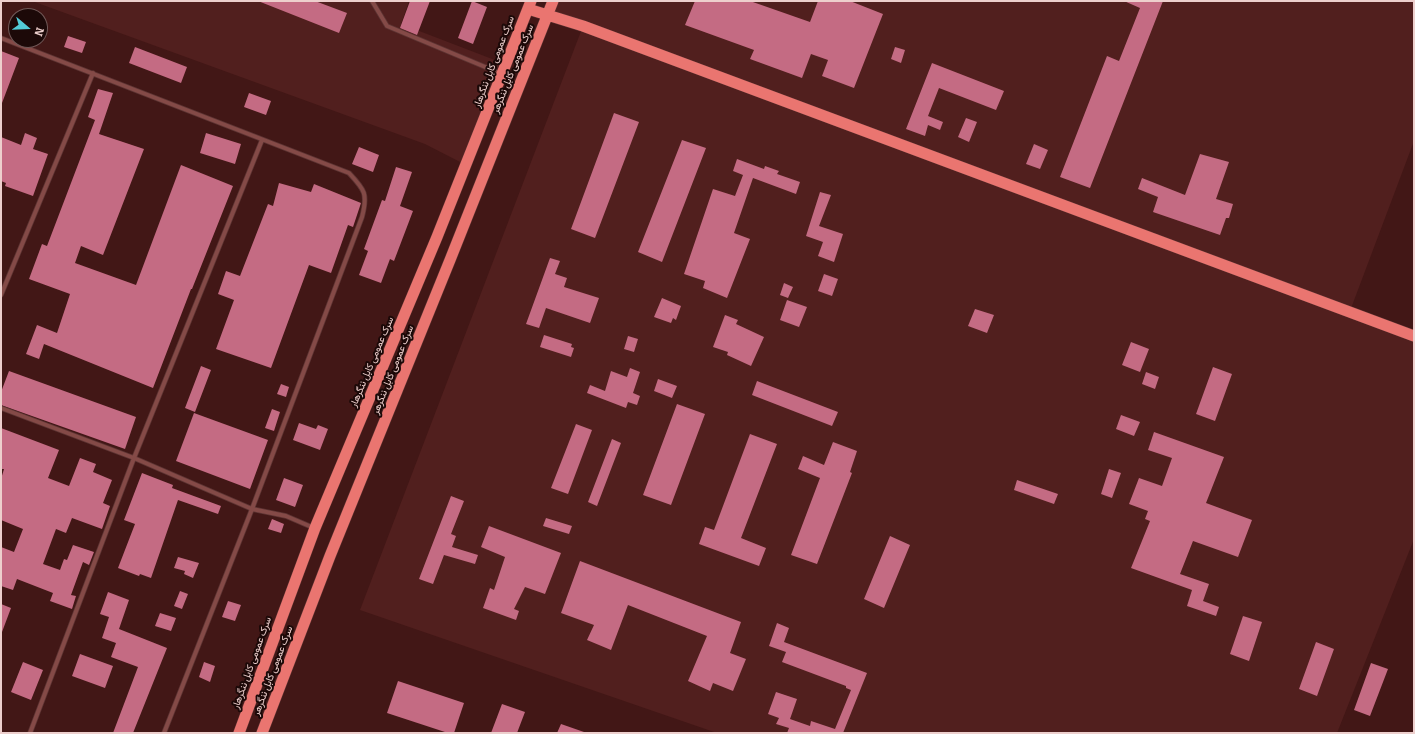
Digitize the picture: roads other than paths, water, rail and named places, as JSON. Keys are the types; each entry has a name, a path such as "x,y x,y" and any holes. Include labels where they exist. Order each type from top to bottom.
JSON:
{"highway":[{"path":"547,16 553,1"},
{"name":"سرک عمومی کابل ننگرهار","path":"239,733 315,528 529,5"},
{"path":"529,5 547,16 591,29 1414,336"},
{"name":"سرک عمومی کابل ننگرهر","path":"262,733 330,556 547,16"}],"lane":[{"path":"372,1 387,26 502,74"},
{"path":"1,38 348,173 360,184 366,200 360,225 252,509 164,733"},
{"path":"1,295 92,73"},
{"path":"30,733 134,458 262,140"},
{"path":"1,408 134,458 252,509 286,516 315,528"}]}
